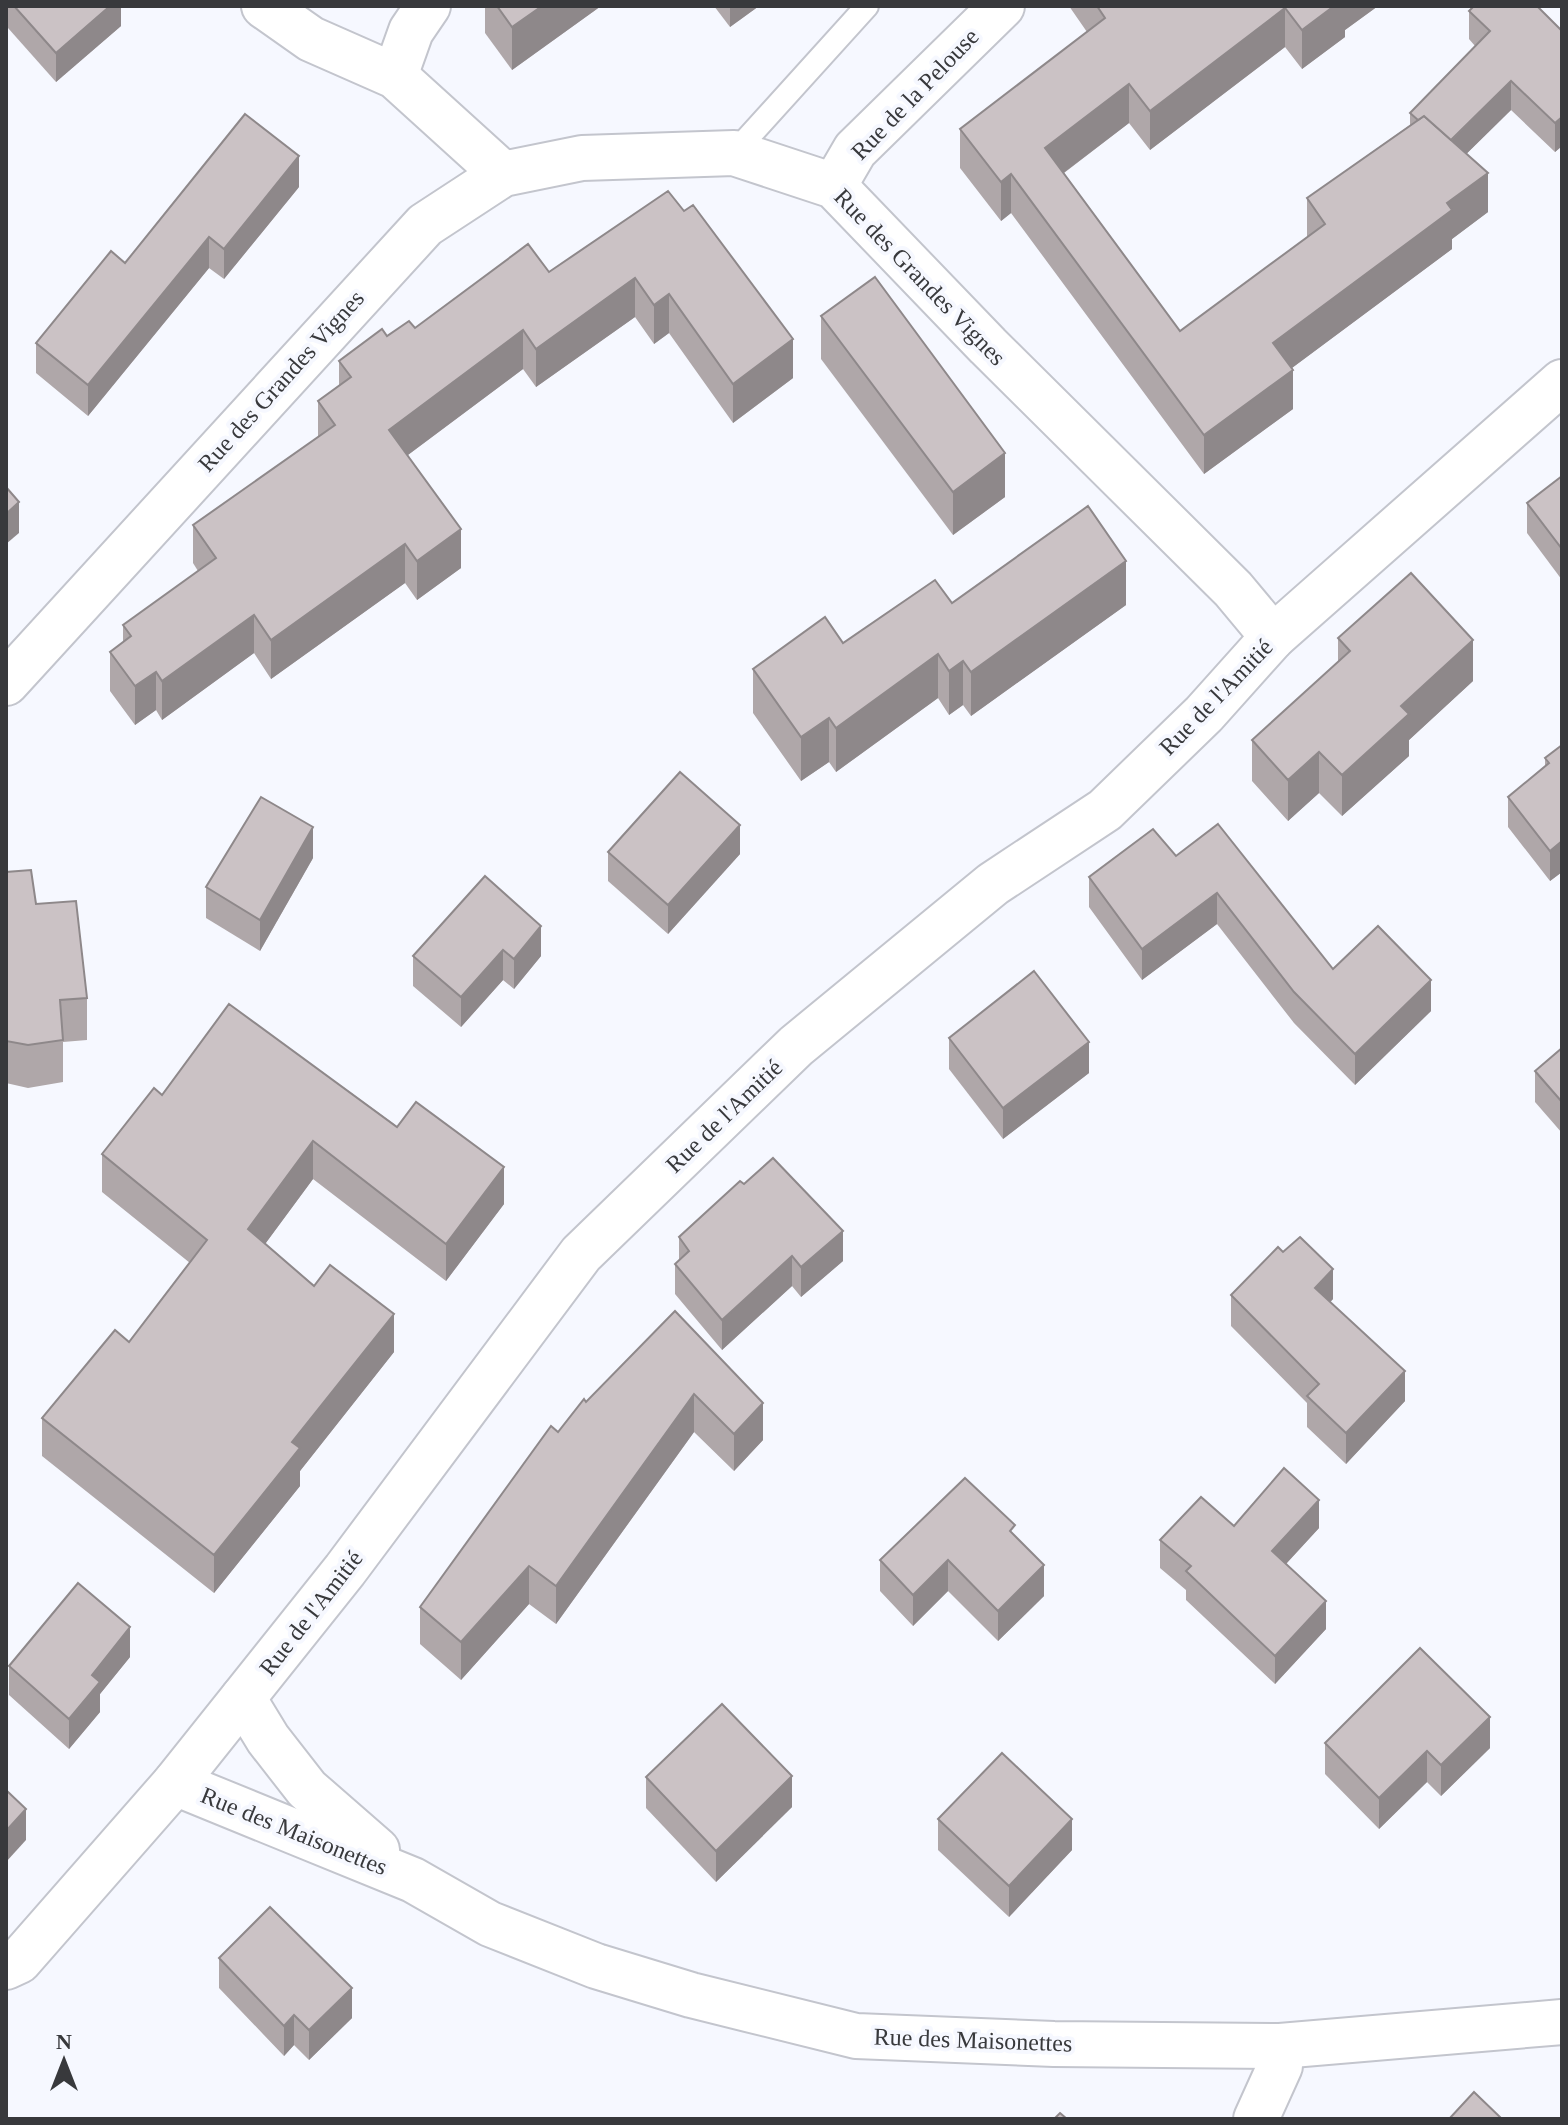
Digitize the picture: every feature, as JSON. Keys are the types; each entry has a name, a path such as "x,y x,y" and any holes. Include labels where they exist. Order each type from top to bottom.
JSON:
{"street":[{"path":"264,6 311,39 395,76 503,174"},
{"path":"395,76 411,31 428,6"},
{"name":"Rue de la Pelouse","path":"834,186 855,150 1002,6"},
{"name":"Rue des Grandes Vignes","path":"6,683 425,225 503,174 582,158 734,153 834,186 988,346 1233,589 1273,637"},
{"name":"Rue de l'Amitié","path":"6,1967 19,1961 175,1783 345,1570 581,1254 796,1046 993,884 1105,810 1204,714 1273,637 1562,382"},
{"name":"Rue des Maisonettes","path":"243,1698 268,1739 307,1789 413,1880"},
{"name":"Rue des Maisonettes","path":"175,1783 413,1880 490,1924 596,1966 691,1995 856,2036 1054,2044 1280,2046 1562,2022"},
{"path":"1256,2119 1280,2066 1280,2046"}],"lane":[{"path":"734,153 867,6"}],"building":[{"path":"14,6 110,6 56,53"},
{"path":"497,6 542,6 512,27"},
{"path":"1097,6 1334,6 1302,30 1285,8 1150,111 1129,84 1045,148 1180,331 1325,224 1307,198 1424,116 1488,173 1447,203 1452,210 1273,343 1293,370 1204,435 1011,174 1001,182 960,129 1105,18"},
{"path":"1474,6 1537,6 1562,31 1562,117 1555,123 1511,81 1451,140 1424,116 1418,120 1410,113 1490,31 1469,11"},
{"path":"245,114 299,156 224,249 209,237 88,385 36,343 111,251 125,263"},
{"path":"668,191 684,211 693,205 793,339 733,384 669,294 654,305 635,278 536,349 523,330 389,430 461,529 417,561 405,544 271,640 254,615 162,681 156,672 135,686 110,652 131,636 123,625 216,558 193,525 335,425 318,401 351,377 339,361 382,329 387,336 409,321 415,328 528,244 549,272"},
{"path":"875,277 1005,453 953,492 821,316"},
{"path":"1562,476 1562,549 1527,503"},
{"path":"6,487 19,502 6,514"},
{"path":"1088,506 1126,561 971,672 963,661 949,671 938,654 836,728 829,718 801,737 753,669 825,617 843,643 935,580 952,603"},
{"path":"1411,573 1473,640 1401,706 1409,714 1342,775 1319,752 1288,780 1252,740 1350,651 1338,638"},
{"path":"1562,745 1562,841 1550,851 1508,797 1549,763 1545,758"},
{"path":"680,772 740,825 668,905 608,852"},
{"path":"261,797 313,827 260,920 206,887"},
{"path":"1218,824 1333,969 1378,926 1431,980 1355,1054 1294,992 1217,893 1142,949 1089,877 1153,829 1176,856"},
{"path":"31,870 36,904 76,901 87,998 60,1000 63,1040 28,1045 6,1041 6,872"},
{"path":"485,876 541,926 514,959 503,950 461,997 413,956"},
{"path":"1034,971 1089,1042 1003,1108 949,1038"},
{"path":"229,1004 397,1127 416,1102 504,1167 446,1244 313,1141 248,1229 314,1286 330,1265 394,1314 292,1442 300,1448 214,1555 42,1418 115,1330 129,1342 207,1240 102,1154 154,1088 162,1095"},
{"path":"1562,1048 1562,1102 1535,1071"},
{"path":"773,1158 843,1231 801,1267 792,1256 722,1320 675,1264 689,1251 679,1237 740,1181 744,1184"},
{"path":"1300,1237 1333,1269 1315,1288 1405,1371 1346,1433 1307,1396 1319,1384 1231,1295 1278,1247 1283,1252"},
{"path":"675,1311 763,1403 734,1434 694,1394 556,1586 529,1566 461,1642 420,1607 551,1426 558,1432 584,1399 586,1402"},
{"path":"1284,1468 1319,1500 1272,1551 1326,1601 1275,1656 1186,1571 1191,1566 1160,1540 1201,1497 1234,1526"},
{"path":"965,1478 1015,1525 1010,1531 1044,1565 998,1611 948,1560 913,1595 880,1560"},
{"path":"78,1583 130,1627 92,1675 100,1682 69,1719 9,1666"},
{"path":"1420,1648 1490,1717 1441,1765 1427,1751 1379,1798 1325,1743"},
{"path":"722,1704 792,1776 716,1851 646,1777"},
{"path":"1002,1753 1072,1819 1009,1886 938,1819"},
{"path":"6,1790 26,1809 6,1831"},
{"path":"270,1907 352,1988 309,2030 294,2015 284,2026 219,1958"},
{"path":"1474,2092 1502,2119 1449,2119"}]}
